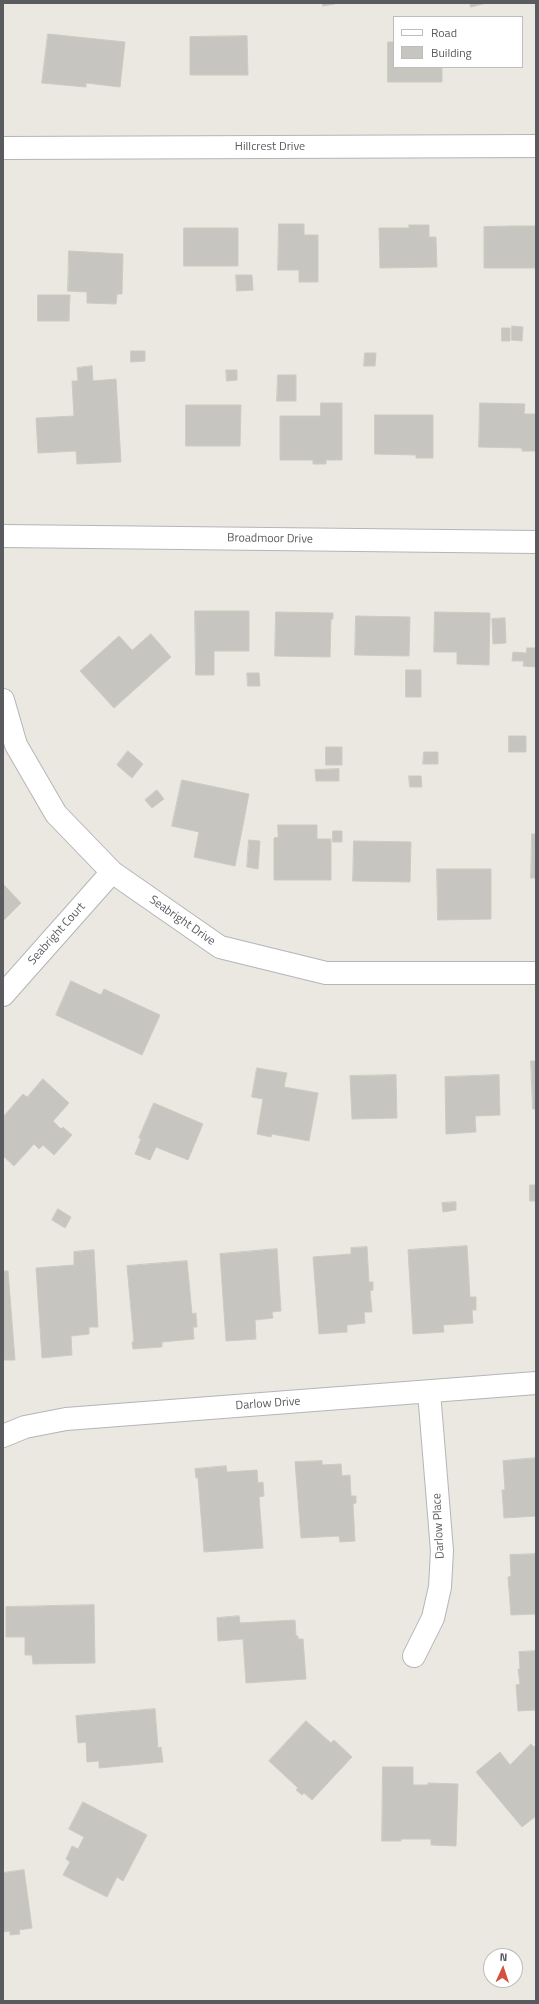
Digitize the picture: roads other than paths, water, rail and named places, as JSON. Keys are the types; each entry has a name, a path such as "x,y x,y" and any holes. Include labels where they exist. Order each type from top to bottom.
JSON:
{"street":[{"name":"Hillcrest Drive","path":"3,148 536,146"},
{"name":"Broadmoor Drive","path":"3,536 536,542"},
{"name":"Seabright Drive","path":"3,700 16,745 56,814 112,872 220,947 326,973 536,973"},
{"name":"Seabright Court","path":"3,995 112,872"},
{"name":"Darlow Drive","path":"3,1436 25,1427 66,1419 536,1383"},
{"name":"Darlow Place","path":"414,1656 433,1618 440,1587 442,1551 429,1392"}]}
